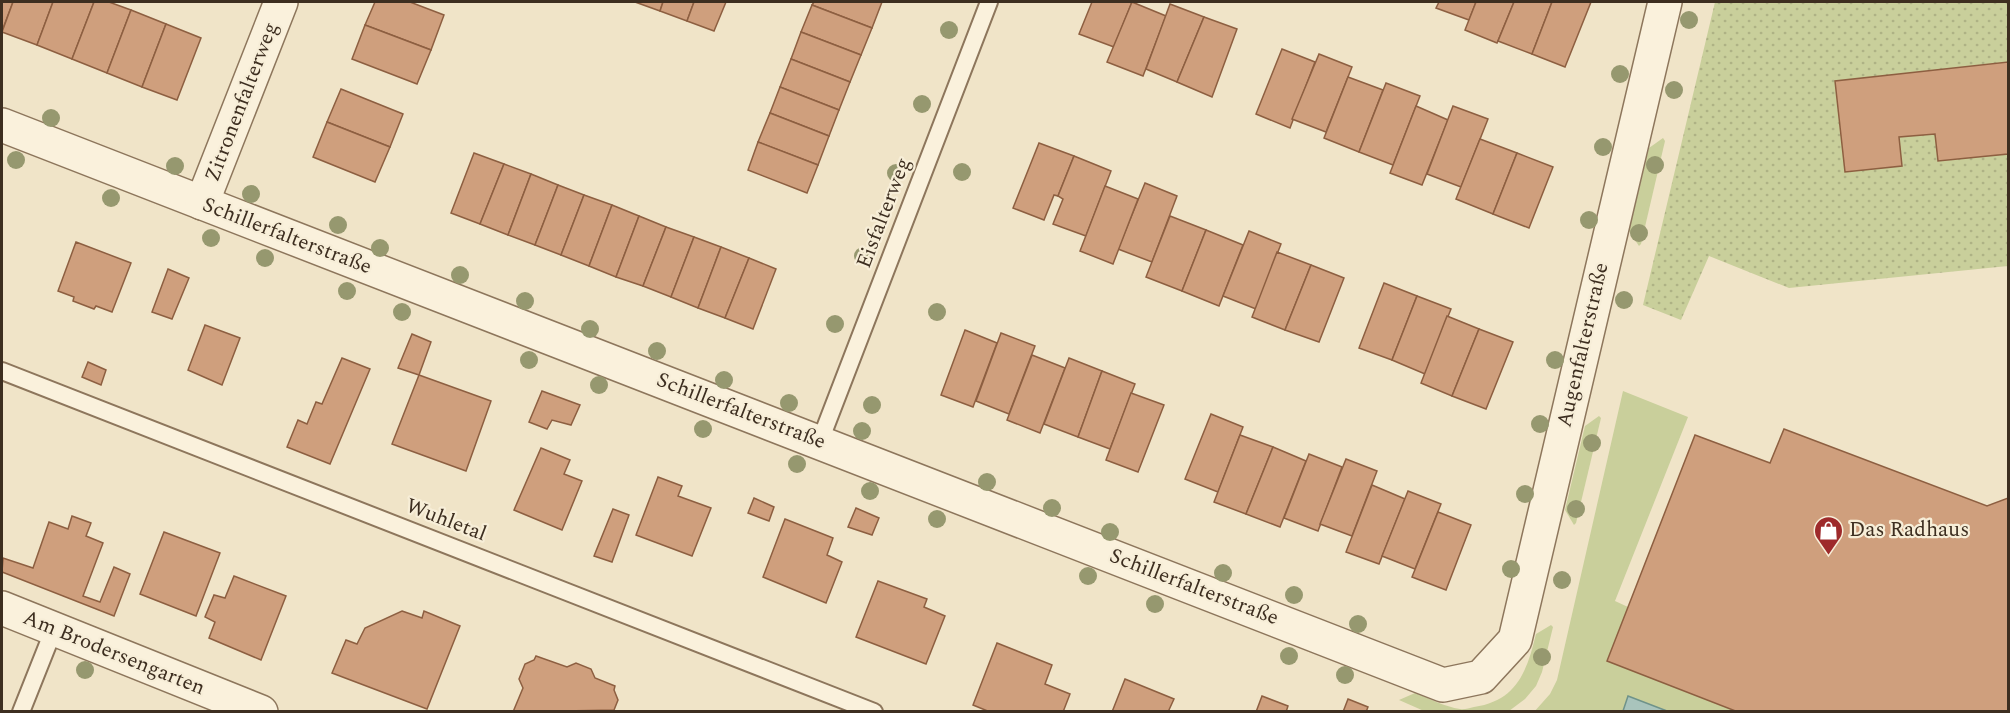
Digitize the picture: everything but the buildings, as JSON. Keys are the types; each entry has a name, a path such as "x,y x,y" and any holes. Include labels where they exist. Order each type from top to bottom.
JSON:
{"street":[{"name":"Zitronenfalterweg","path":"202,203 281,2"},
{"name":"Augenfalterstraße","path":"1481,677 1515,639 1665,2"},
{"name":"Schillerfalterstraße","path":"2,125 1443,685 1481,677"},
{"name":"Am Brodersengarten","path":"2,608 261,711"}],"lane":[{"name":"Eisfalterweg","path":"820,441 989,2"},
{"name":"Wuhletal","path":"2,371 874,711"},
{"path":"21,711 54,629"}],"green space":[{"path":"1715,2 2008,2 2008,62 1835,81 1845,171 1902,166 1899,137 1935,134 1939,161 2008,154 2008,266 1789,288 1709,256 1681,320 1643,305"},
{"path":"1663,138 1665,141 1639,246 1629,231 1649,148"},
{"path":"1623,391 1688,417 1615,601 1628,607 1738,711 1534,712 1550,694 1557,680"},
{"path":"1599,416 1601,418 1574,525 1565,510 1585,426"},
{"path":"1551,625 1553,627 1542,672 1536,686 1525,699 1509,711 1424,711 1399,700 1415,693 1463,709 1489,704 1501,698 1518,682 1529,660 1536,634"}],"water":[{"path":"1628,696 1667,711 1623,711"}],"place":[{"name":"Das Radhaus","path":"1828,556"}]}
